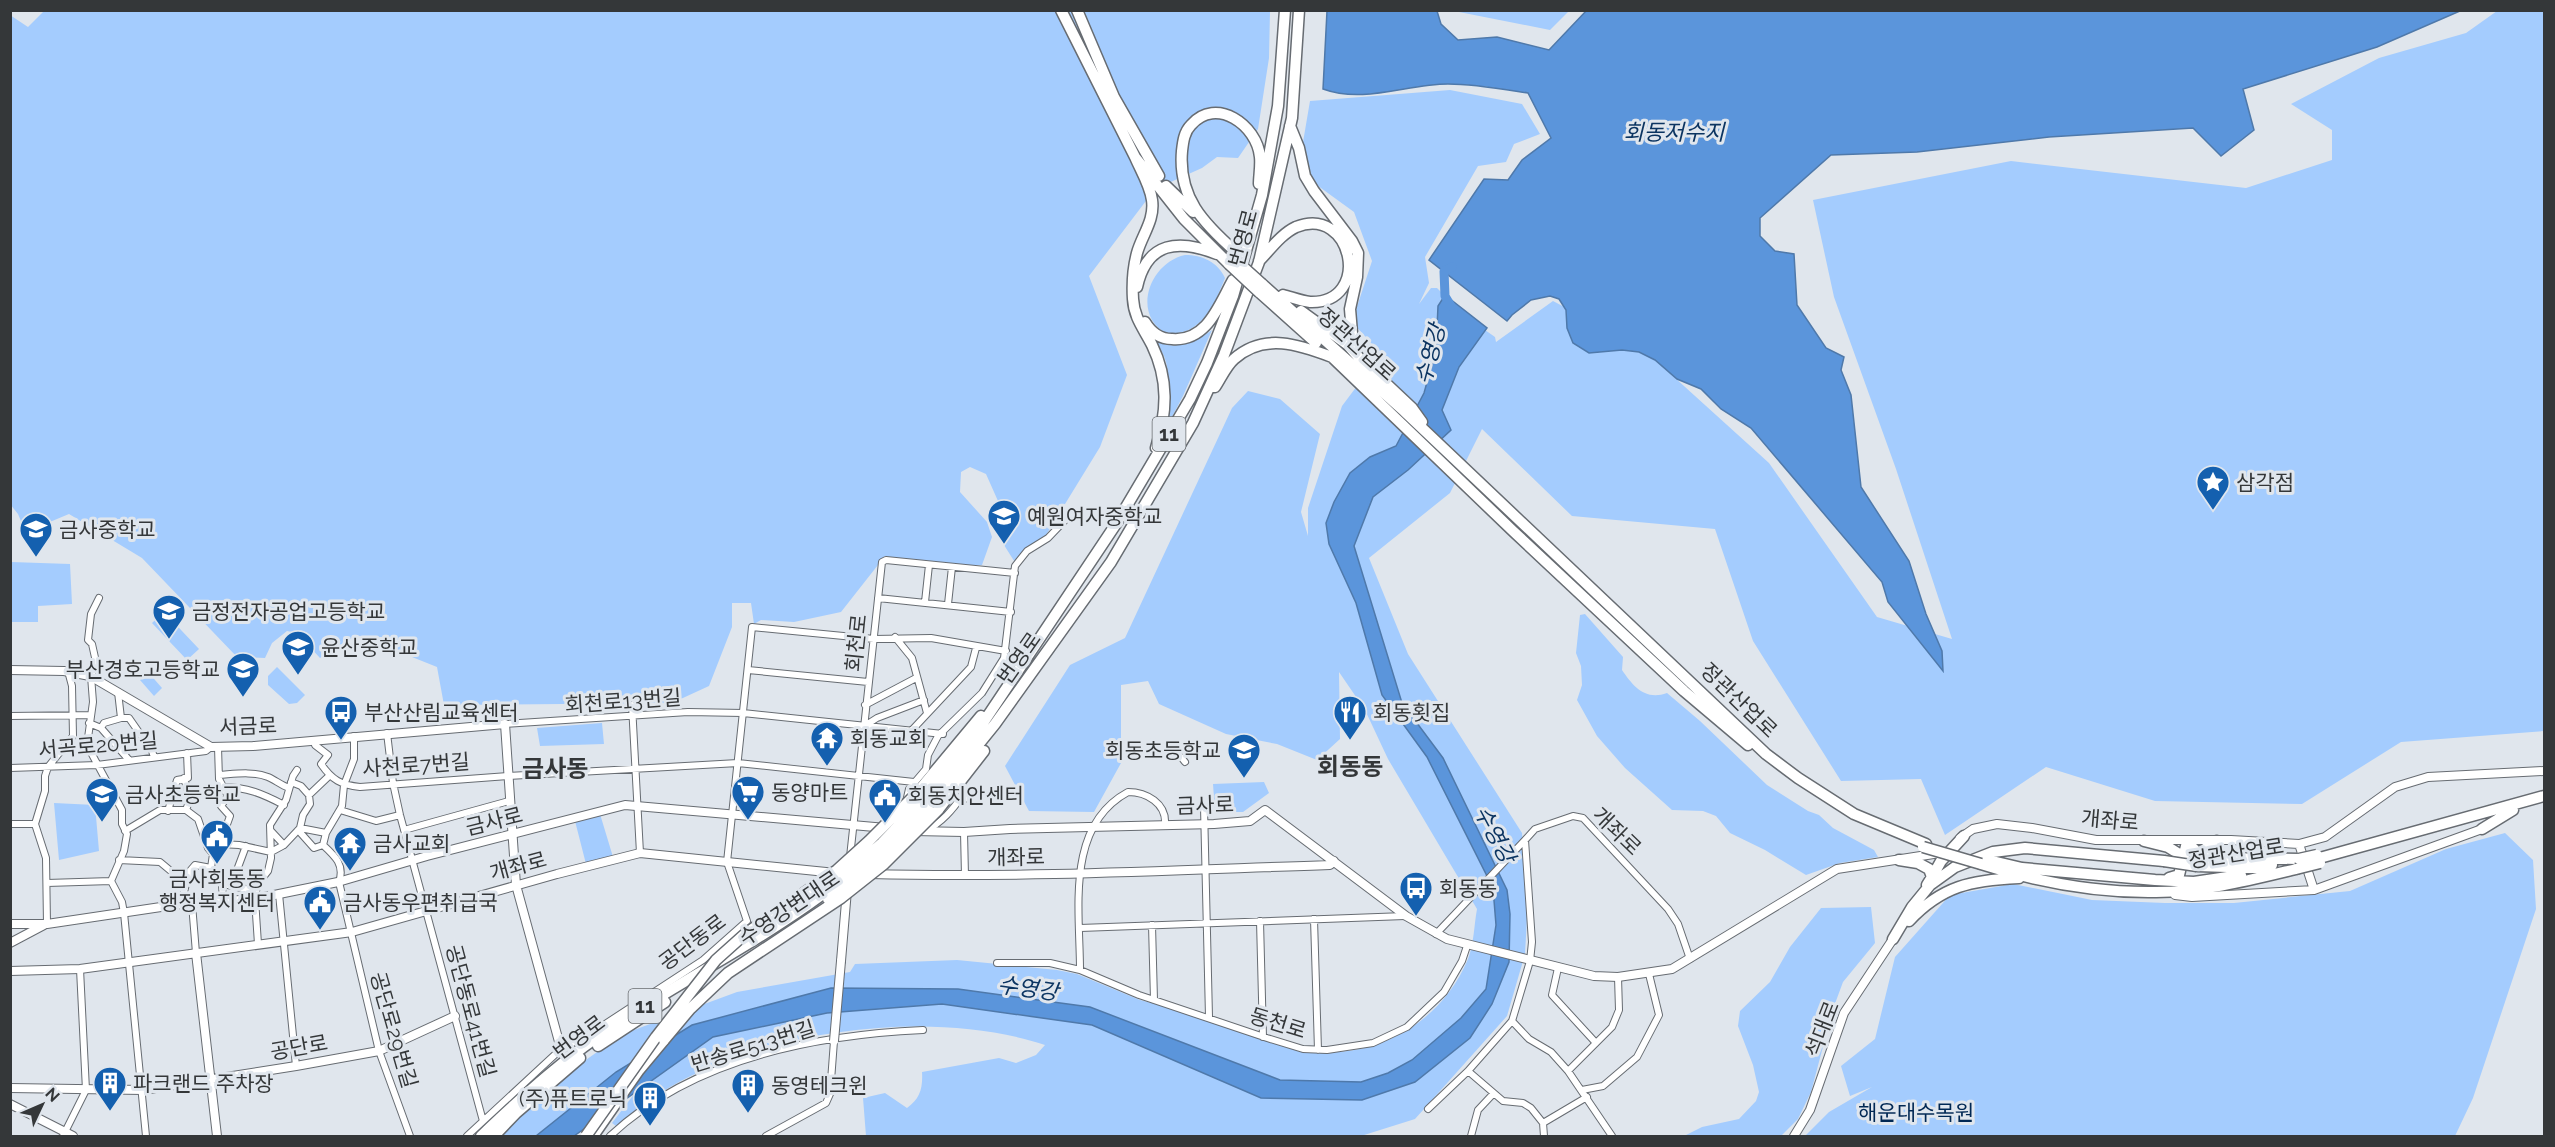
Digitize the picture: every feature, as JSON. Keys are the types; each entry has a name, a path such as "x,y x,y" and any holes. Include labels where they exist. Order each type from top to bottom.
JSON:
{"highway":[{"name":"번영로","path":"481,1137 557,1067 616,1024 825,897 884,852 1011,681 1116,524 1190,399 1207,363 1233,296 1232,257 1257,214 1270,158 1278,106 1285,10"},
{"name":"번영로","path":"923,800 987,747 1020,689 1111,562 1193,423 1224,355 1259,262 1290,126 1299,10"},
{"path":"1078,13 1114,97 1154,170 1188,214 1469,482"},
{"path":"1063,14 1148,183 1152,201 1151,219 1134,265 1133,301 1137,321 1152,344 1162,368 1166,391 1165,415 1149,466"},
{"path":"1232,257 1193,205 1184,187 1181,163 1184,139 1190,126 1200,117 1215,113 1229,115 1251,131 1260,157 1257,214"},
{"path":"1290,126 1299,148 1305,176 1352,241 1358,253 1358,277 1350,309 1352,333 1348,345"},
{"path":"1135,157 1184,219 1232,257"},
{"path":"1166,186 1215,233"},
{"path":"1259,262 1286,234 1296,227 1309,224 1333,231 1348,251 1350,263 1348,276 1342,287 1332,296 1321,301 1308,302 1283,295 1262,284"},
{"path":"1175,244 1193,245 1232,257 1208,325 1192,337 1171,339 1153,332 1140,316 1137,303 1140,277 1147,263 1161,250 1175,244"},
{"path":"1283,295 1306,315 1348,345 1412,408 1444,451"},
{"path":"1193,423 1229,365 1244,353 1264,345 1284,342 1335,355"},
{"name":"정관산업로","path":"1335,355 1444,451 1513,531 1684,691 1762,758 1802,789 1861,821 1924,846"},
{"name":"정관산업로","path":"1469,482 1521,522 1766,754 1798,778 1854,814 1924,846"},
{"path":"1923,892 1955,867 1986,854 2008,849 2025,848 2197,866 2258,868 2318,859 2513,810 2544,798"},
{"path":"2318,859 2544,798"},
{"path":"586,1137 727,948 745,933 837,870 923,800"},
{"name":"수영강변대로","path":"660,1039 728,973 841,898 884,864 923,800"},
{"path":"2482,829 2513,810"},
{"path":"1893,939 1941,861 1964,836"},
{"path":"2209,858 2205,849 2217,841"},
{"path":"2144,842 2168,847 2184,857"},
{"path":"2187,842 2199,854 2209,858 2296,864"},
{"path":"2163,880 2180,875 2187,842"},
{"path":"1924,846 1982,862"},
{"path":"1899,860 1925,866 1932,876"},
{"name":"정관산업로","path":"1982,862 2034,879 2086,888 2157,892 2229,884 2296,864"},
{"name":"정관산업로","path":"1982,862 2022,868 2194,882 2296,864"},
{"path":"1893,939 1929,901 1943,892 1972,882 2034,879"},
{"name":"번영로","path":"494,1137 516,1113 580,1058 672,997 797,923 825,897"},
{"path":"580,1137 660,1039"},
{"path":"593,1137 660,1039"},
{"path":"598,1137 660,1039"}],"main road":[{"name":"서금로","path":"10,670 68,671 90,676 215,747 505,724"},
{"path":"505,724 516,885 561,1048"},
{"name":"개좌로","path":"10,971 80,969 351,932 427,909 640,853 826,872 964,876 1330,865 1334,861 1406,916 1436,934 1468,946 1594,976 1649,974 1672,969 1690,959 1837,869 1940,852 1973,829 1997,824 2096,840 2299,844 2325,837 2395,787 2427,777 2544,771"},
{"name":"금사로","path":"14,924 47,924 181,904 279,894 339,882 625,805 924,831 964,832 1250,821 1265,810 1334,861"},
{"path":"2157,892 2192,897 2314,890 2482,829"},
{"path":"2299,844 2314,890"},
{"path":"826,872 847,890"},
{"path":"834,1041 849,873"},
{"path":"14,924 21,938"},
{"name":"금사로","path":"10,943 47,924"},
{"name":"석대로","path":"1794,1137 1810,1110 1845,1013 1893,939"},
{"path":"196,952 217,1137"},
{"name":"공단로","path":"10,1088 143,1090 296,1066 379,1051 455,1016"},
{"path":"10,1104 67,1135"}],"street":[{"path":"914,782 926,769 932,746 982,693 1006,651 1016,566 1027,551 1048,538 1070,515"},
{"name":"회천로","path":"849,873 852,824 882,562 886,560 1015,573"},
{"path":"925,602 929,565"},
{"path":"948,604 952,567"},
{"path":"99,598 91,614 88,640 92,644 96,662 90,676 93,702 87,745 122,810 122,824 126,831 126,842 111,880 122,902 124,913 146,1137"},
{"path":"878,598 1011,612"},
{"path":"727,862 752,627 873,639 931,638 976,648 1006,651"},
{"path":"895,637 912,658 916,678 922,687 927,712"},
{"path":"912,730 971,667 976,648"},
{"path":"748,670 868,682"},
{"path":"47,924 46,858 35,824 45,791 45,776 48,767 73,736 72,686 68,671"},
{"path":"865,705 916,678"},
{"path":"118,691 121,718"},
{"path":"865,725 924,700"},
{"path":"632,705 640,853"},
{"name":"회천로13번길","path":"505,724 633,718 688,712 743,713 943,734"},
{"path":"10,716 90,715"},
{"path":"101,728 104,723 129,718 154,757"},
{"path":"89,723 101,728 129,760"},
{"path":"387,733 393,783 400,815 427,909"},
{"path":"324,845 326,833 340,810 344,785 354,759 354,736"},
{"path":"309,795 329,776 321,764 328,755 315,746 314,740"},
{"path":"215,747 219,775 228,796 221,806 230,816 220,844 213,854 211,868 222,885 223,900"},
{"name":"서곡로20번길","path":"10,768 97,765 206,751 215,747"},
{"name":"서곡로20번길","path":"186,810 190,799 186,778 187,753"},
{"path":"1171,757 1181,757 1185,762"},
{"name":"사천로7번길","path":"329,776 344,785 360,787 393,783 738,763 858,776"},
{"path":"258,944 257,885 268,871 271,852 270,825 284,805 297,770"},
{"path":"219,775 253,773 271,778 276,783 290,785 297,783 309,795 310,804 303,815 299,829 284,845 271,852 246,846 220,844"},
{"path":"858,776 914,782"},
{"path":"168,811 177,780 186,778"},
{"path":"890,828 904,813 923,800 914,782"},
{"path":"223,787 241,787 263,794 284,805"},
{"name":"금사로","path":"1091,827 1105,810 1128,792 1146,794 1154,799 1166,820 1165,825"},
{"path":"904,813 924,831 943,818 963,795 968,799"},
{"path":"404,830 509,801"},
{"path":"1204,807 1209,1017"},
{"path":"126,831 160,810 186,810 198,819 208,848 213,854"},
{"path":"340,810 375,821 400,815"},
{"name":"개좌로","path":"1523,843 1535,829 1573,816 1583,818 1668,909 1678,924 1690,959"},
{"path":"10,825 35,824"},
{"path":"1080,970 1078,874 1091,827"},
{"path":"299,829 326,833"},
{"path":"299,829 314,848 324,845"},
{"path":"271,831 284,845"},
{"path":"964,832 964,876"},
{"path":"1436,934 1523,843"},
{"path":"1428,1108 1468,1071 1512,1021 1527,960 1532,911 1523,843"},
{"path":"324,845 338,858 341,872 339,882 351,932"},
{"path":"231,885 246,846"},
{"path":"119,860 160,862 172,872 187,878"},
{"name":"공단동로","path":"467,1137 561,1048 593,1032 703,960 747,921 727,862"},
{"path":"181,904 187,878 195,865 211,868"},
{"path":"47,883 111,880"},
{"path":"222,885 231,885 256,895"},
{"path":"279,894 296,1066"},
{"path":"192,904 196,952"},
{"name":"공단동로41번길","path":"427,909 483,1121"},
{"path":"1080,928 1406,916"},
{"path":"1314,919 1318,1050"},
{"path":"1260,921 1263,1037"},
{"path":"1152,925 1154,1000"},
{"name":"공단로29번길","path":"351,932 379,1051 410,1137"},
{"name":"동천로","path":"997,963 1050,963 1080,970 1154,1000 1263,1037 1294,1047 1318,1050 1372,1043 1407,1027 1444,992 1468,946"},
{"path":"1558,968 1552,995 1596,1043"},
{"path":"67,1135 87,1090 80,969"},
{"path":"1582,1090 1604,1086 1637,1058 1659,1015 1649,974"},
{"path":"1568,1071 1612,1027 1619,1010 1618,976"},
{"path":"1512,1021 1529,1040 1551,1052 1568,1071 1587,1096 1612,1137"},
{"name":"반송로513번길","path":"610,1137 642,1108 670,1090 730,1066 797,1046 874,1032 923,1030"},
{"name":"반송로513번길","path":"766,1137 826,1103 830,1094 834,1041"},
{"path":"1468,1071 1503,1101 1523,1102 1543,1123 1544,1137"},
{"path":"1471,1137 1478,1110 1493,1094"},
{"path":"1543,1123 1587,1096"}],"green space":[{"path":"45,10 1270,11 1269,58 1258,129 1238,158 1217,157 1202,168 1155,189 1089,276 1127,375 1100,447 1046,535 1016,564 1004,545 993,518 998,501 986,474 970,467 961,472 960,492 987,522 992,537 982,565 929,565 885,556 841,612 794,622 761,620 754,624 751,603 732,603 732,627 709,686 672,703 444,705 437,667 357,635 320,658 297,633 287,631 272,643 265,658 237,657 142,558 69,514 45,524 23,526 18,514 10,504 10,15 28,27"},
{"path":"1454,10 1569,11 1550,30"},
{"path":"2497,11 2544,11 2544,731 2401,742 2302,804 2155,801 2046,767 1945,835 1921,779 1841,781 1753,641 1715,529 1572,516 1482,429 1450,493 1369,558 1408,654 1522,833 1527,918 1525,954 1507,1016 1415,1119 1361,1136 866,1136 863,1098 885,1093 907,1108 920,1093 922,1072 999,1058 1016,1063 1036,1055 1045,1045 1002,1034 956,1028 908,1027 859,1030 810,1037 763,1048 719,1063 679,1082 654,1097 616,1126 612,1123 654,1068 573,1136 497,1136 557,1080 623,1034 737,992 850,972 855,964 957,960 1057,970 1077,974 1140,1000 1295,1049 1322,1052 1348,1051 1398,1036 1420,1022 1439,1004 1455,983 1468,959 1477,909 1388,759 1365,710 1339,672 1340,739 1317,760 1277,744 1226,734 1159,704 1148,681 1121,685 1121,763 1094,812 1029,811 1005,766 1070,665 1125,638 1232,408 1248,391 1280,399 1320,434 1301,512 1308,536 1308,508 1342,406 1381,354 1352,322 1372,261 1354,212 1314,183 1302,148 1310,101 1450,90 1522,104 1540,134 1514,144 1506,162 1478,166 1425,257 1429,283 1419,304 1431,288 1437,288 1465,316 1495,337 1496,342 1553,301 1642,348 1769,463 1877,617 1952,639 1896,469 1834,297 1813,200 2011,161 2246,188 2332,160 2332,130 2291,104 2379,58 2466,33"},
{"path":"1185,255 1209,260 1225,278 1211,308 1198,324 1189,330 1167,334 1156,325 1150,315 1147,303 1149,290 1162,268 1172,260"},
{"path":"1212,330 1183,396 1164,432 1168,394 1167,365 1160,348 1151,336 1166,344 1182,345"},
{"path":"11,562 70,564 72,604 38,606 38,622 11,622"},
{"path":"164,612 199,649 187,660 152,623"},
{"path":"1585,614 1623,657 1622,670 1635,686 1652,695 1667,693 1767,785 1808,811 1819,815 1833,828 1874,850 1878,857 1840,863 1806,875 1765,850 1730,833 1716,816 1703,811 1672,810 1625,768 1597,736 1577,700 1582,685 1581,666 1576,653 1580,615"},
{"path":"277,667 305,695 297,703 289,704 268,685 268,676"},
{"path":"148,672 162,688 154,696 140,680"},
{"path":"602,723 604,744 540,746 537,728"},
{"path":"1264,782 1269,793 1243,812 1215,812 1213,784"},
{"path":"54,803 95,805 99,851 59,860"},
{"path":"600,814 613,857 586,864 575,821"},
{"name":"해운대수목원","path":"2505,833 2533,860 2536,909 2473,1098 2455,1136 1805,1136 1829,1112 1872,1087 1850,1096 1841,1066 1875,1039 1895,957 1950,895 2013,884 2092,900 2234,903 2350,891 2446,849"},
{"path":"1871,907 1875,943 1843,982 1833,1009 1811,1092 1798,1119 1781,1136 1684,1136 1702,1127 1739,1119 1756,1101 1759,1092 1753,1065 1738,1026 1740,1011 1770,982 1790,947 1821,908"}],"water":[{"name":"회동저수지","path":"1587,10 2460,11 2377,47 2243,89 2254,130 2221,156 2193,128 2049,137 1917,152 1831,155 1760,218 1760,236 1775,251 1794,254 1797,305 1826,348 1844,357 1841,370 1851,395 1861,487 1909,561 1926,614 1942,651 1943,671 1888,602 1882,582 1751,428 1721,409 1701,389 1677,379 1655,360 1639,352 1622,350 1589,353 1573,343 1567,328 1566,310 1559,299 1550,296 1531,300 1507,321 1429,260 1484,179 1508,180 1522,160 1551,138 1528,93 1448,84 1354,95 1323,89 1327,11 1437,11 1441,24 1458,40 1497,37 1549,50"},
{"name":"수영강","path":"1445,295 1487,328 1459,367 1442,410 1451,430 1408,470 1373,497 1354,546 1402,703 1443,758 1507,890 1510,914 1509,962 1492,1004 1470,1038 1415,1082 1362,1100 1261,1098 1092,1025 942,1004 827,1013 713,1037 574,1136 536,1136 616,1072 692,1025 831,988 958,989 1090,1007 1280,1080 1361,1082 1388,1073 1412,1060 1461,1018 1486,989 1496,925 1493,888 1427,757 1382,695 1356,603 1329,544 1326,523 1334,502 1350,473 1370,457 1396,446 1424,393 1436,350 1438,306"}],"waterway":[{"name":"수영강","path":"1451,306 1445,296 1444,271 1452,267"}],"place":[{"name":"삼각점","path":"2213,511"},
{"name":"예원여자중학교","path":"1004,545"},
{"name":"금사중학교","path":"36,558"},
{"name":"금정전자공업고등학교","path":"169,640"},
{"name":"윤산중학교","path":"298,676"},
{"name":"부산경호고등학교","path":"243,698"},
{"name":"부산산림교육센터","path":"341,741"},
{"name":"회동횟집","path":"1350,741"},
{"name":"회동교회","path":"827,767"},
{"name":"회동초등학교","path":"1244,779"},
{"name":"동양마트","path":"748,821"},
{"name":"금사초등학교","path":"102,823"},
{"name":"회동치안센터","path":"885,824"},
{"name":"금사회동동 행정복지센터","path":"217,865"},
{"name":"금사교회","path":"350,872"},
{"name":"회동동","path":"1416,917"},
{"name":"금사동우편취급국","path":"320,931"},
{"name":"파크랜드 주차장","path":"110,1112"},
{"name":"동영테크윈","path":"748,1114"},
{"name":"(주)퓨트로닉","path":"650,1127"}],"district":[{"name":"회동동","path":"1350,766"},
{"name":"금사동","path":"555,768"}]}
